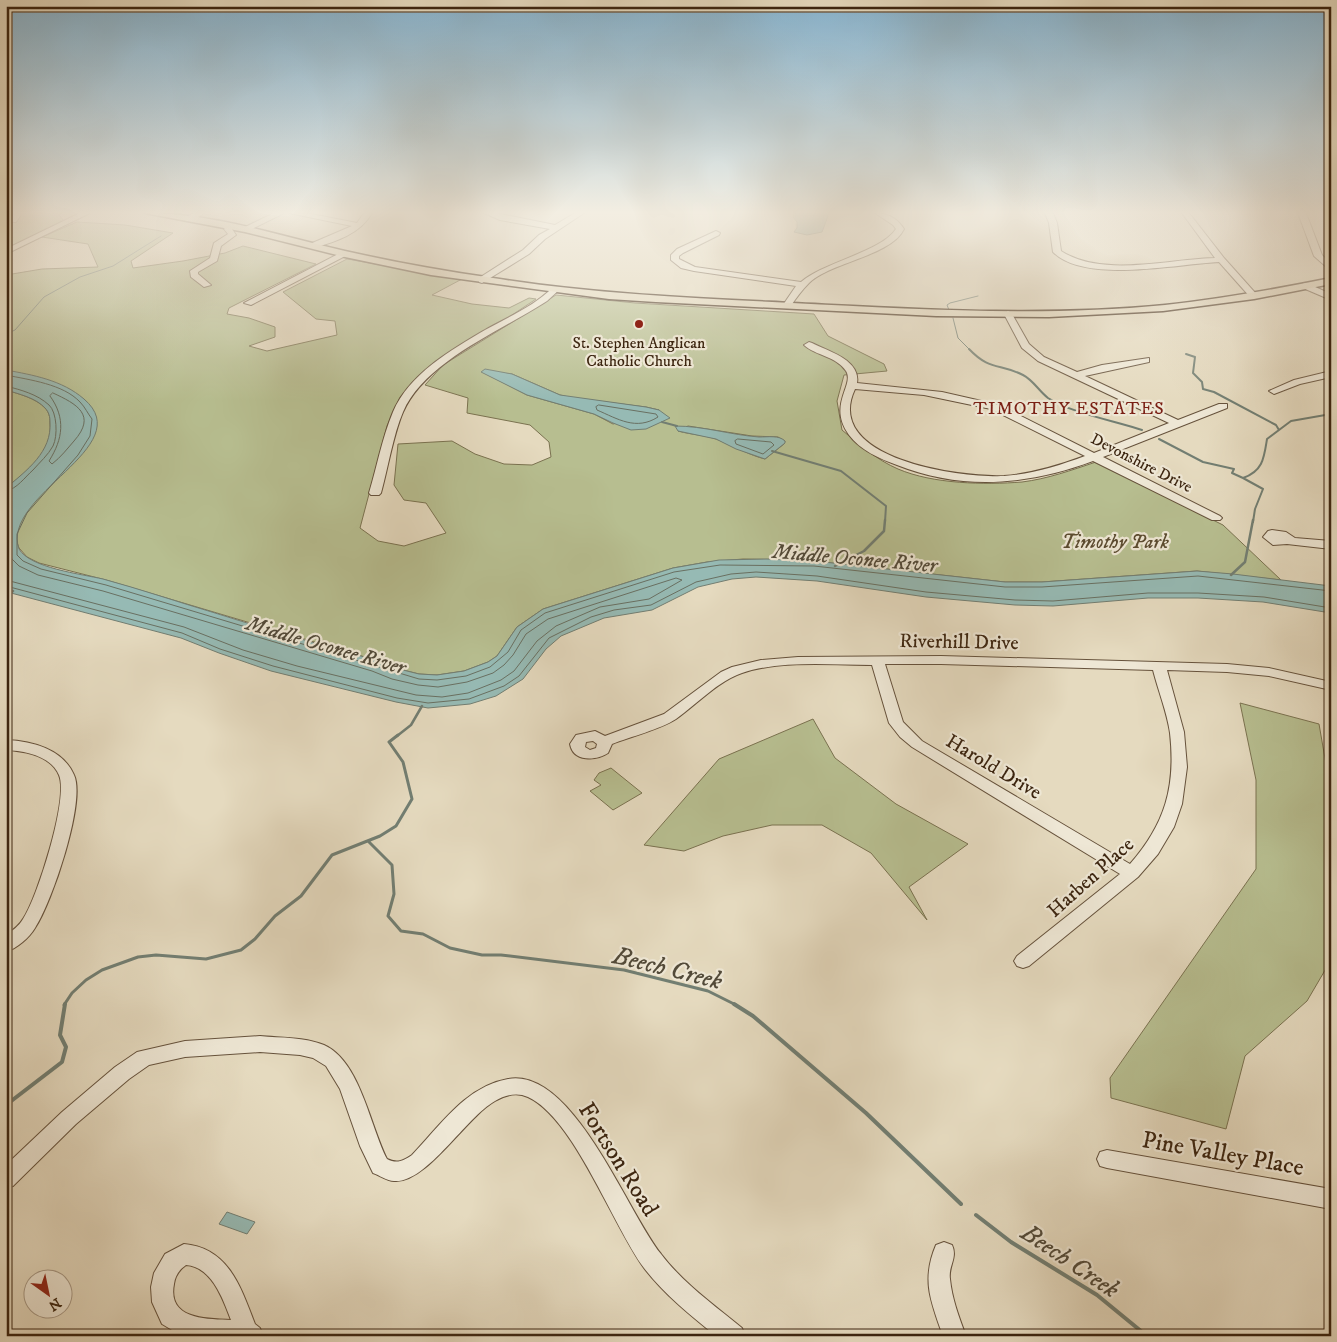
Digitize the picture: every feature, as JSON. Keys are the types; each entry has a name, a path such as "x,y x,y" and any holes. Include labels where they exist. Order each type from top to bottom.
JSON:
{"main road":[{"path":"454,276 640,298 936,313 1008,314 1152,308 1254,296 1331,281"}],"street":[{"path":"195,276 207,285"},
{"path":"248,303 302,276"},
{"path":"482,280 489,276"},
{"path":"740,276 804,285"},
{"path":"787,306 793,296 804,285 817,276"},
{"path":"1235,276 1254,296"},
{"path":"1306,286 1331,297"},
{"path":"375,493 398,412 402,402 414,386 448,359 556,289"},
{"path":"1008,314 1029,351 1075,376 1179,424"},
{"path":"809,345 846,365 853,376 852,386 845,401 847,420 852,432 862,442 878,453 914,468 954,476 1017,478 1048,472 1224,406"},
{"path":"1075,376 1108,367 1146,360"},
{"path":"1274,391 1297,382 1331,374"},
{"name":"Devonshire Drive","path":"852,386 933,393 976,401 1010,413 1216,518"},
{"path":"1287,540 1303,544 1331,545"},
{"name":"Harold Drive","path":"877,660 896,723 904,734 916,744 1132,873"},
{"name":"Riverhill Drive","path":"605,740 669,716 726,675 736,670 761,664 798,661 941,660 1227,668 1269,672 1331,686"},
{"name":"Harben Place","path":"1023,961 1132,873 1152,850 1166,827 1177,789 1179,767 1177,732 1158,667"},
{"path":"6,745 17,745 53,758 65,770 70,785 63,824 38,908 29,924 6,945"},
{"name":"Fortson Road","path":"6,1179 69,1118 122,1073 144,1058 185,1049 260,1044 318,1051 333,1060 348,1087 370,1146 380,1166 394,1172 409,1169 419,1162 470,1108 488,1094 507,1087 527,1087 550,1102 565,1119 591,1158 652,1260 685,1294 734,1336"},
{"name":"Pine Valley Place","path":"1107,1159 1331,1198"},
{"path":"944,1252 938,1276 940,1294 955,1336"}],"green space":[{"name":"Timothy Park","path":"6,276 293,276 229,308 227,314 249,318 275,327 275,337 249,346 267,351 337,335 335,321 316,319 283,292 315,276 443,276 462,279 432,295 472,304 509,308 529,298 536,299 415,380 400,397 387,426 360,528 378,541 404,546 446,533 426,503 404,500 394,485 398,444 452,441 475,454 504,464 532,465 551,457 549,442 530,425 467,413 468,398 425,385 443,365 556,295 635,303 814,314 828,336 884,364 887,371 844,375 837,401 842,430 883,461 898,469 927,478 959,482 992,483 1041,479 1096,462 1223,525 1281,580 1197,571 1042,582 1005,582 803,560 743,559 707,562 673,568 543,609 517,627 497,656 488,662 464,671 437,675 419,674 106,580 39,563 27,557 19,548 15,537 18,519 31,502 90,440 6,371","holes":["482,372 512,374 560,395 659,410 613,424 594,414 527,395","688,426 752,436 778,437 785,441 784,444 765,459 716,439 678,431"]},
{"path":"6,390 32,399 45,408 49,416 50,437 46,449 31,467 6,488"},
{"path":"1240,703 1319,724 1331,793 1331,960 1307,1001 1245,1056 1226,1129 1111,1098 1110,1078 1256,869 1256,780"},
{"path":"813,719 835,758 896,804 968,844 909,887 927,920 871,853 822,825 772,825 723,836 684,851 644,845 719,759"},
{"path":"611,768 642,793 613,810 590,791 601,785 594,780 599,773"}],"water":[{"path":"485,369 512,374 560,395 646,407 659,410 670,418 646,429 631,430 594,414 527,395 481,372"},
{"path":"6,370 37,376 66,387 84,399 97,417 95,435 83,453 29,510 19,529 19,549 25,556 45,566 117,583 419,674 437,675 464,671 488,662 497,656 517,627 543,609 673,568 719,560 815,561 1005,582 1042,582 1197,571 1233,574 1331,586 1331,613 1263,602 1198,598 1148,598 1053,606 1015,605 926,597 817,581 756,577 732,579 698,587 652,610 604,618 561,636 546,649 523,679 496,696 470,704 428,708 396,702 271,671 181,638 11,593 6,590 6,488 37,460 47,442 50,433 50,422 48,413 37,402 6,390"},
{"path":"675,426 696,427 749,436 777,437 783,439 785,443 765,459 736,449 716,439 678,431"},
{"path":"227,1212 255,1222 247,1234 219,1224"}],"waterway":[{"path":"6,334 15,330 44,297 84,276"},
{"path":"949,310 947,305 950,303 978,296"},
{"path":"953,318 958,338 983,361 1015,371 1027,377 1048,398 1069,408 1142,430"},
{"path":"1186,354 1195,357 1193,373 1202,382 1203,389 1214,392 1276,425 1279,430"},
{"path":"1279,430 1291,421 1331,414"},
{"path":"662,422 677,426"},
{"path":"1243,478 1259,468 1267,439 1279,430"},
{"path":"1159,439 1203,462 1234,469 1232,473 1243,478"},
{"path":"772,451 841,471 886,506 885,522"},
{"path":"1243,478 1263,489 1255,509 1253,522"},
{"name":"Middle Oconee River","path":"835,566 864,551 884,531 885,520"},
{"path":"1231,575 1245,562 1253,520"},
{"path":"6,596 13,591"},
{"path":"397,736 411,725 422,706"},
{"path":"64,1005 72,993 86,980 102,970 138,957 156,955 206,959 241,950 255,939 275,916 301,896 332,855 380,836 396,826 412,799 403,762 389,742 398,735"},
{"name":"Beech Creek","path":"368,841 392,865 394,894 388,916 401,931 423,934 450,948 482,955 501,955 624,970 708,991 734,1004"},
{"path":"6,1105 62,1062 66,1047 60,1035 65,1004"},
{"name":"Beech Creek","path":"734,1004 753,1016 866,1113 961,1204"},
{"name":"Beech Creek","path":"976,1215 1011,1242 1097,1295 1147,1336"}],"place":[{"name":"St. Stephen Anglican Catholic Church","path":"639,324"}],"district":[{"name":"TIMOTHY ESTATES","path":"1069,408"}]}
